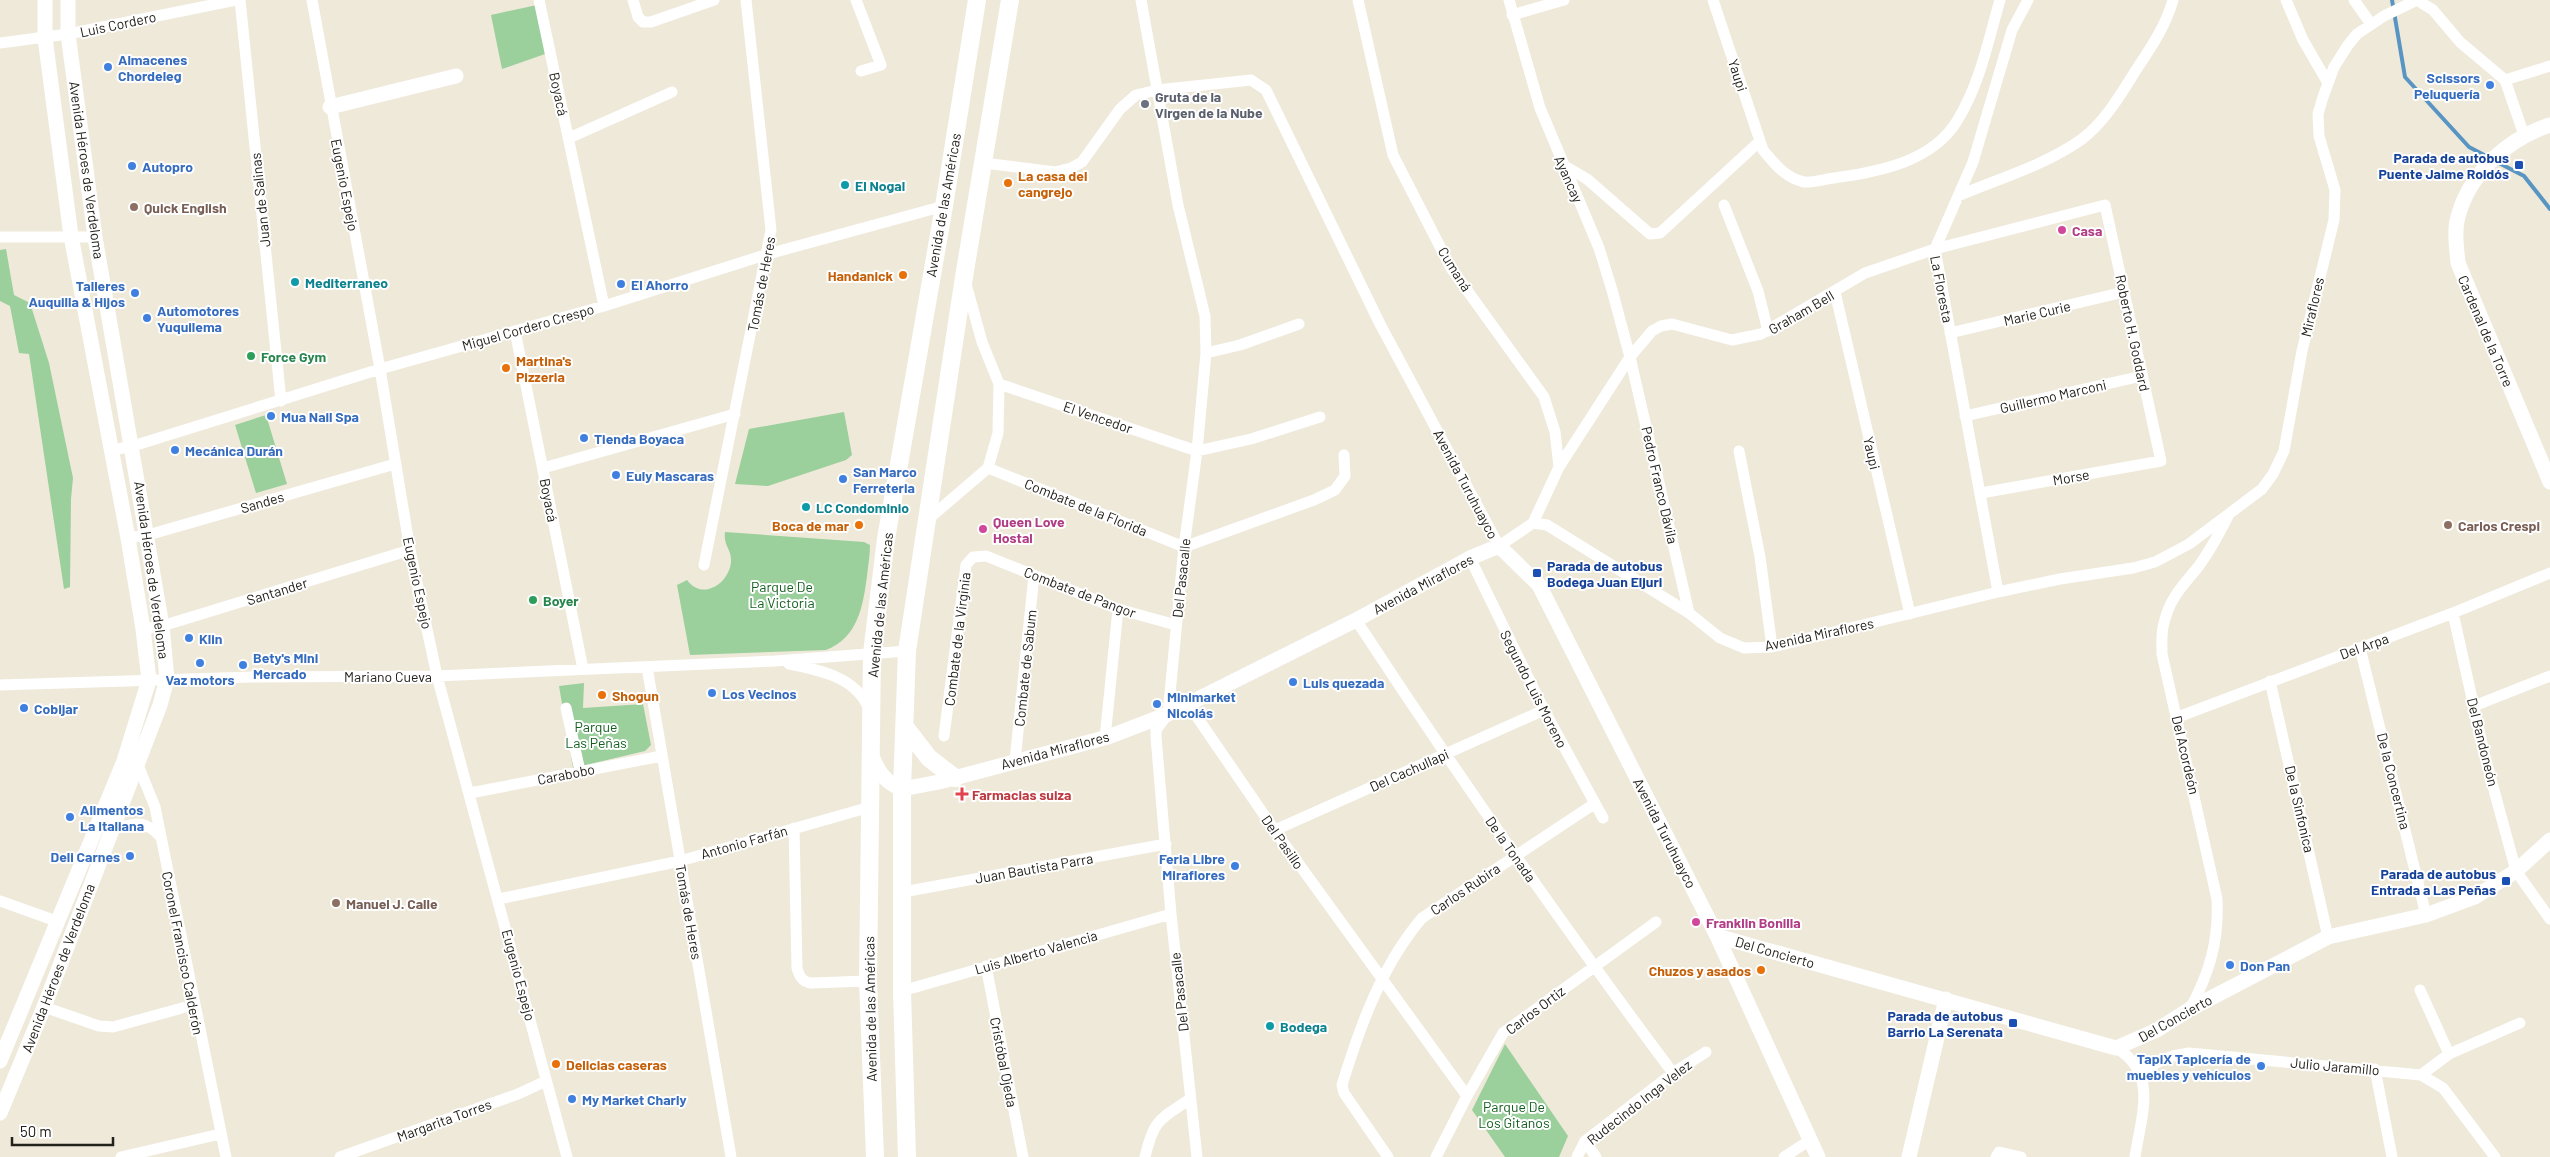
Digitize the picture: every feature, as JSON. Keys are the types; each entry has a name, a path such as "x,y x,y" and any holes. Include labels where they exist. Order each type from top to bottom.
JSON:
{"main road":[{"name":"Avenida de las Américas","path":"875,1157 868,981 872,653 886,539 944,206 977,0"},
{"path":"908,1157 902,991 902,789 907,651 964,277 1010,0"},
{"path":"905,727 929,758 955,778"}],"street":[{"name":"Avenida Héroes de Verdeloma","path":"0,1113 44,1007 113,829 131,763 149,680 143,629 113,450 71,236 45,38 45,0"},
{"name":"Avenida Héroes de Verdeloma","path":"0,1061 59,922 131,763 160,705 167,679 162,626 148,535 95,237 68,34 68,0"},
{"name":"Luis Cordero","path":"0,43 68,34 236,0"},
{"name":"Juan de Salinas","path":"240,0 280,401"},
{"name":"Eugenio Espejo","path":"312,0 330,107 380,369 410,550 437,676 499,899 567,1157"},
{"name":"Boyacá","path":"539,0 604,306"},
{"path":"633,0 638,17 644,22 651,22 714,0"},
{"name":"Tomás de Heres","path":"704,565 768,254 771,230 746,0"},
{"path":"856,0 881,65 861,71"},
{"name":"Del Pasacalle","path":"1141,0 1178,205 1206,316 1206,353 1197,451 1184,547 1168,714 1156,730 1171,914 1197,1157"},
{"name":"Cumaná","path":"1358,0 1393,155 1451,268 1544,397 1555,432 1559,467"},
{"name":"Ayancay","path":"1508,0 1540,108 1599,248 1630,357"},
{"path":"1512,15 1564,0"},
{"name":"Yaupi","path":"1713,0 1761,145"},
{"path":"1563,165 1587,179 1650,234 1660,233 1761,145 1779,170 1804,182 1848,176 1914,159 1938,145 1957,122 1976,84 2000,0"},
{"name":"La Floresta","path":"1998,592 1935,249 1973,162 2012,30 2028,0"},
{"path":"1958,196 2056,155 2082,138 2099,123 2156,39 2173,0"},
{"path":"2286,0 2303,40 2328,83"},
{"path":"2354,0 2371,24"},
{"path":"2413,2 2433,10 2460,42 2505,80 2524,135 2550,125"},
{"name":"Miraflores","path":"2156,562 2189,544 2229,515 2262,489 2274,474 2284,451 2302,351 2334,220 2335,190 2319,136 2318,114 2334,68 2348,45 2371,24 2413,2"},
{"path":"1992,27 2012,30"},
{"path":"2505,80 2550,66"},
{"path":"330,107 456,76"},
{"name":"Avenida Turuhuayco","path":"984,163 1055,172 1071,168 1082,162 1120,109 1136,95 1157,90 1250,80 1266,90 1380,324 1499,546 1540,585 1717,936 1818,1157"},
{"path":"569,138 672,92"},
{"name":"Cardenal de la Torre","path":"2524,135 2503,150 2476,178 2464,201 2457,221 2458,263 2550,482"},
{"path":"1724,205 1758,291 1768,331"},
{"name":"Graham Bell","path":"1559,467 1630,357 1652,331 1661,326 1672,324 1732,340 1768,331 1865,273 1935,249 2105,205"},
{"name":"Roberto H. Goddard","path":"2105,205 2161,461"},
{"name":"Miguel Cordero Crespo","path":"113,450 133,446 380,369 604,306 768,254 944,206"},
{"path":"0,237 95,237"},
{"path":"926,521 988,468 998,433 999,384 976,323 964,277"},
{"name":"Yaupi","path":"1835,292 1910,614"},
{"name":"Marie Curie","path":"1950,333 2124,292"},
{"path":"1206,353 1240,345 1299,324"},
{"name":"Boyacá","path":"515,331 583,670"},
{"name":"Pedro Franco Dávila","path":"1630,357 1689,613"},
{"name":"Guillermo Marconi","path":"1965,416 2142,376"},
{"name":"El Vencedor","path":"999,384 1197,451"},
{"path":"543,468 735,414"},
{"path":"1197,451 1288,428 1320,416"},
{"path":"1740,451 1760,557 1772,647"},
{"path":"1184,547 1314,500 1336,490 1345,476 1344,455"},
{"name":"Morse","path":"1981,494 2161,461"},
{"name":"Sandes","path":"128,538 148,535 395,464"},
{"path":"1533,523 1559,467"},
{"name":"Combate de la Florida","path":"988,468 1184,547"},
{"name":"Del Acordeón","path":"2190,1009 2203,985 2211,962 2218,927 2217,898 2178,717 2162,654 2163,624 2169,606 2180,587 2197,568 2215,542 2229,515"},
{"name":"Avenida Miraflores","path":"902,789 955,778 1105,738 1168,714 1356,620 1470,558 1499,546 1533,523 1548,525 1689,613 1720,638 1744,648 1772,647 1998,592 2060,579 2133,568 2156,562"},
{"name":"Santander","path":"143,629 162,626 410,550"},
{"name":"Combate de Pangor","path":"986,556 1118,609 1176,625"},
{"name":"Combate de la Virginia","path":"944,736 966,565 973,557 986,556"},
{"name":"Segundo Luis Moreno","path":"1470,558 1544,710 1603,818"},
{"name":"Del Arpa","path":"2178,717 2452,613 2550,573"},
{"name":"Combate de Sabum","path":"1015,761 1034,575"},
{"path":"1105,738 1118,609"},
{"name":"Del Bandoneón","path":"2452,613 2516,871"},
{"name":"De la Tonada","path":"1356,620 1444,755 1593,966 1673,1073"},
{"name":"De la Concertina","path":"2360,648 2426,915"},
{"name":"Mariano Cueva","path":"0,685 167,679 437,676 775,661 907,651"},
{"name":"Mariano Cueva","path":"775,661 812,668 836,677 861,694 871,714"},
{"name":"Tomás de Heres","path":"647,667 731,1157"},
{"path":"2474,706 2550,676"},
{"name":"De la Sinfonica","path":"2270,681 2328,937"},
{"name":"Del Pasillo","path":"1188,704 1275,830 1467,1096"},
{"path":"566,708 580,772"},
{"name":"Del Cachullapi","path":"1275,830 1544,710"},
{"path":"871,751 877,768 884,778 902,789"},
{"name":"Carabobo","path":"470,793 662,756"},
{"name":"Coronel Francisco Calderón","path":"131,763 155,808 226,1157"},
{"name":"Carlos Rubira","path":"1381,978 1409,934 1422,918 1594,804"},
{"name":"Antonio Farfán","path":"499,899 680,860 870,807"},
{"path":"113,829 140,823 150,826 161,836"},
{"path":"794,828 797,968 799,975 806,982 811,983 868,981"},
{"name":"Del Concierto","path":"1717,936 2116,1048 2157,1030 2190,1009 2328,937 2426,915 2475,897 2516,871 2550,840"},
{"name":"Juan Bautista Parra","path":"903,892 1166,844"},
{"path":"2516,871 2550,919"},
{"path":"0,901 59,922"},
{"name":"Luis Alberto Valencia","path":"902,991 1171,914"},
{"name":"Carlos Ortiz","path":"1436,1157 1502,1033 1656,922"},
{"name":"Cristóbal Ojeda","path":"986,966 1023,1157"},
{"path":"1381,978 1342,1085 1344,1093 1388,1157"},
{"path":"2420,990 2449,1054"},
{"path":"1909,1157 1946,999"},
{"path":"44,1007 99,1026 114,1027 194,1005"},
{"path":"2422,1075 2449,1054 2520,1023"},
{"path":"2116,1048 2129,1055 2140,1070 2144,1088 2136,1157"},
{"name":"Rudecindo Inga Velez","path":"1577,1157 1585,1141 1673,1073 1706,1052"},
{"name":"Julio Jaramillo","path":"2140,1070 2173,1056 2189,1053 2422,1075 2443,1088 2494,1157"},
{"path":"2375,1070 2392,1157"},
{"name":"Margarita Torres","path":"340,1157 518,1094 546,1081"},
{"path":"1145,1157 1151,1131 1157,1121 1190,1099"},
{"path":"121,1157 220,1134"},
{"path":"1784,1157 1810,1140"},
{"path":"1585,1141 1596,1157"},
{"path":"1996,1157 1999,1152 2021,1157"}],"green space":[{"path":"537,5 545,54 502,69 491,15"},
{"path":"6,249 14,295 30,303 49,363 73,478 70,587 64,589 29,354 19,353 10,306 0,301 0,250"},
{"path":"844,412 852,455 846,460 768,486 735,484 749,429"},
{"path":"266,415 287,484 256,493 235,425"},
{"name":"Parque De La Victoria","path":"725,532 864,542 870,545 861,609 857,620 845,638 837,645 826,650 690,655 677,585 687,580 693,586 707,589 720,583 729,570 731,562 725,541"},
{"name":"Parque Las Peñas","path":"584,683 583,708 643,704 651,745 645,751 573,768 559,686"},
{"name":"Parque De Los Gitanos","path":"1505,1044 1568,1136 1559,1157 1505,1157 1472,1110"}],"waterway":[{"path":"2392,0 2405,77 2469,147 2488,157"},
{"path":"2497,162 2524,176 2550,209"}],"place":[{"name":"Almacenes Chordeleg","path":"108,67"},
{"name":"Scissors Peluquería","path":"2490,85"},
{"name":"Gruta de la Virgen de la Nube","path":"1145,104"},
{"name":"Parada de autobus Puente Jaime Roldós","path":"2519,165"},
{"name":"Autopro","path":"132,166"},
{"name":"La casa del cangrejo","path":"1008,183"},
{"name":"El Nogal","path":"845,185"},
{"name":"Quick English","path":"134,207"},
{"name":"Casa","path":"2062,230"},
{"name":"Handanick","path":"903,275"},
{"name":"Mediterraneo","path":"295,282"},
{"name":"El Ahorro","path":"621,284"},
{"name":"Talleres Auquilla & Hijos","path":"135,293"},
{"name":"Automotores Yuquilema","path":"147,318"},
{"name":"Force Gym","path":"251,356"},
{"name":"Martina's Pizzeria","path":"506,368"},
{"name":"Mua Nail Spa","path":"271,416"},
{"name":"Tienda Boyaca","path":"584,438"},
{"name":"Mecánica Durán","path":"175,450"},
{"name":"Euly Mascaras","path":"616,475"},
{"name":"San Marco Ferreteria","path":"843,479"},
{"name":"LC Condominio","path":"806,507"},
{"name":"Boca de mar","path":"859,525"},
{"name":"Carlos Crespi","path":"2448,525"},
{"name":"Queen Love Hostal","path":"983,529"},
{"name":"Parada de autobus Bodega Juan Eljuri","path":"1537,573"},
{"name":"Boyer","path":"533,600"},
{"name":"Klin","path":"189,638"},
{"name":"Vaz motors","path":"200,663"},
{"name":"Bety's Mini Mercado","path":"243,665"},
{"name":"Luis quezada","path":"1293,682"},
{"name":"Los Vecinos","path":"712,693"},
{"name":"Shogun","path":"602,695"},
{"name":"Minimarket Nicolás","path":"1157,704"},
{"name":"Cobijar","path":"24,708"},
{"name":"Farmacias suiza","path":"962,794"},
{"name":"Alimentos La Italiana","path":"70,817"},
{"name":"Deli Carnes","path":"130,856"},
{"name":"Feria Libre Miraflores","path":"1235,866"},
{"name":"Parada de autobus Entrada a Las Peñas","path":"2506,881"},
{"name":"Manuel J. Calle","path":"336,903"},
{"name":"Franklin Bonilla","path":"1696,922"},
{"name":"Don Pan","path":"2230,965"},
{"name":"Chuzos y asados","path":"1761,970"},
{"name":"Parada de autobus Barrio La Serenata","path":"2013,1023"},
{"name":"Bodega","path":"1270,1026"},
{"name":"Delicias caseras","path":"556,1064"},
{"name":"TapiX Tapicería de muebles y vehículos","path":"2261,1066"},
{"name":"My Market Charly","path":"572,1099"}]}
